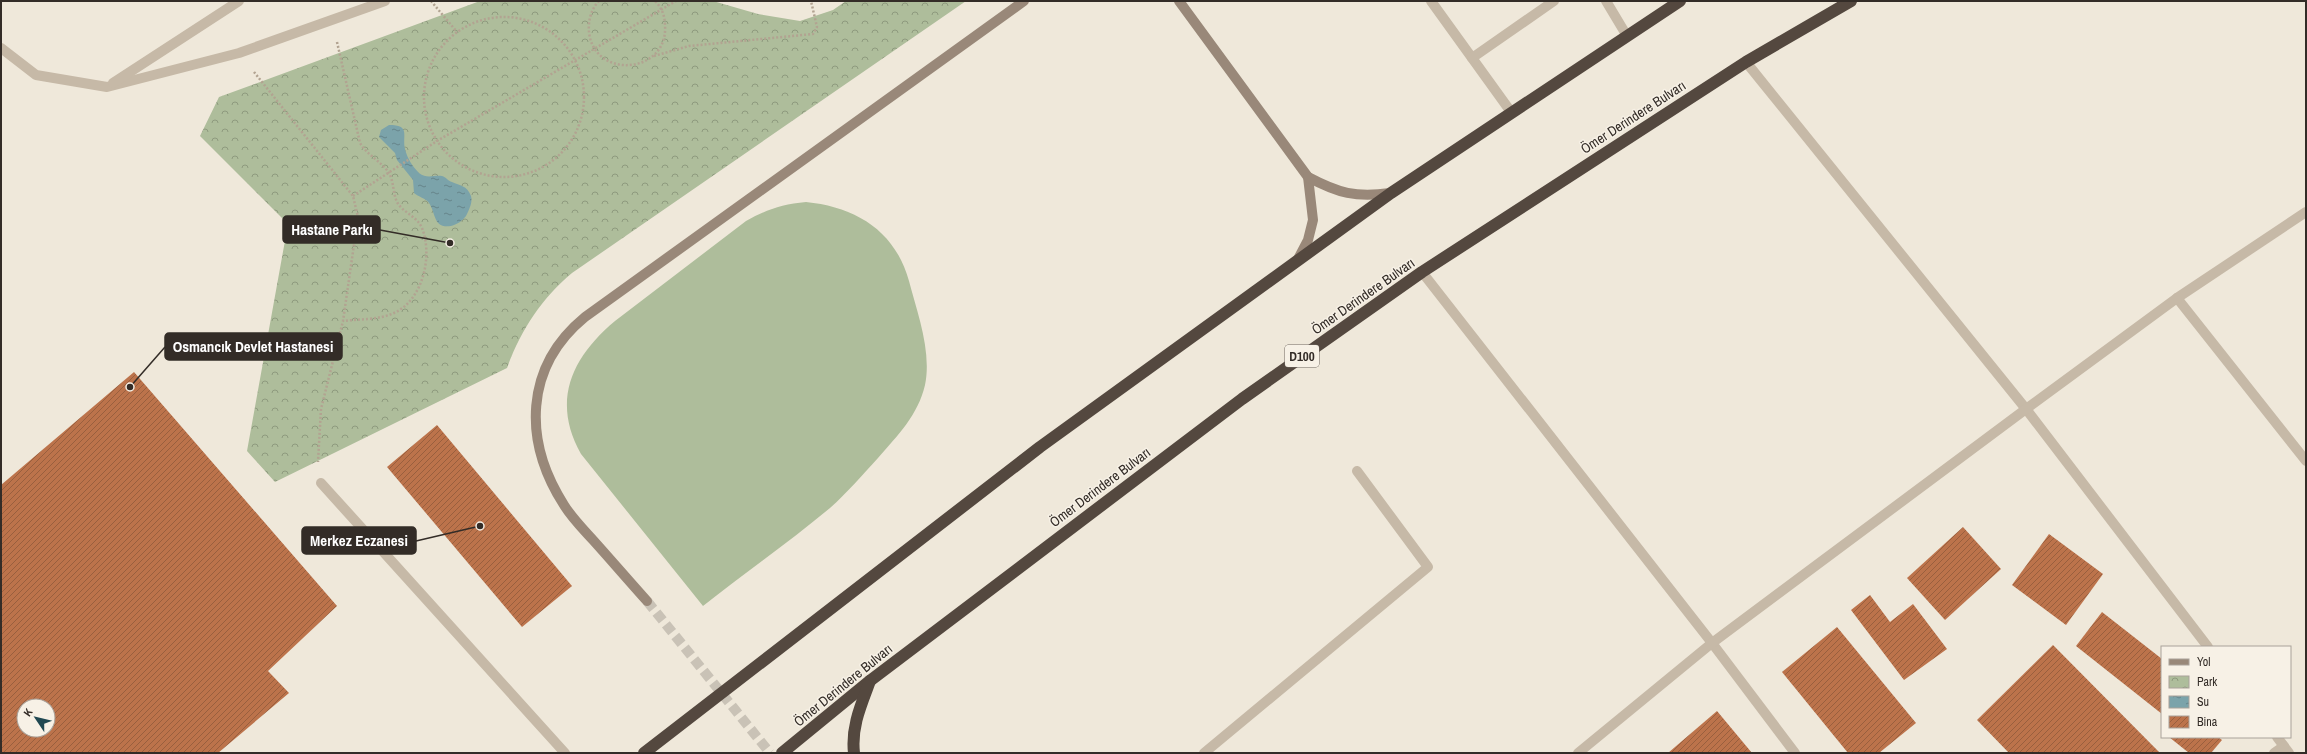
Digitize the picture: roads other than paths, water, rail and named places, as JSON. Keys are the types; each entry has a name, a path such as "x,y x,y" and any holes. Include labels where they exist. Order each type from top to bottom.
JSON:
{"highway":[{"path":"644,753 1040,446 1391,193 1680,1"},
{"name":"Ömer Derindere Bulvarı","path":"782,753 871,680 1242,399 1422,272 1746,62 1851,1"},
{"path":"854,753 853,732 855,721 871,680"}],"street":[{"path":"107,87 239,1"},
{"path":"1,48 36,75 107,87 239,53 386,1"},
{"path":"647,601 565,506 545,468 538,444 536,407 540,382 552,354 566,334 585,317 1024,1"},
{"path":"1179,1 1308,177 1312,198 1313,220 1308,240 1297,261"},
{"path":"1431,1 1511,112"},
{"path":"1472,58 1554,1"},
{"path":"1606,1 1627,36"},
{"path":"1746,62 2026,409 2207,646"},
{"path":"1308,177 1347,194 1368,196 1391,193"},
{"path":"1578,753 1712,643 2026,409 2177,298 2306,212"},
{"path":"1422,272 1712,643 1795,753"},
{"path":"2177,298 2306,461"},
{"path":"1204,753 1428,567 1357,471"},
{"path":"321,483 565,753"},
{"path":"2274,753 2286,750 2278,738"}],"water":[{"path":"389,125 396,125 403,129 406,152 410,162 419,173 427,176 445,177 463,186 469,192 471,196 471,203 466,216 460,222 451,226 441,225 438,223 428,201 414,193 413,180 397,160 395,153 379,137 381,130"}],"tunnel":[{"path":"647,601 770,753"}],"place":[{"name":"Hastane Parkı","path":"450,243"},
{"name":"Osmancık Devlet Hastanesi","path":"130,387"},
{"name":"Merkez Eczanesi","path":"480,526"}]}
